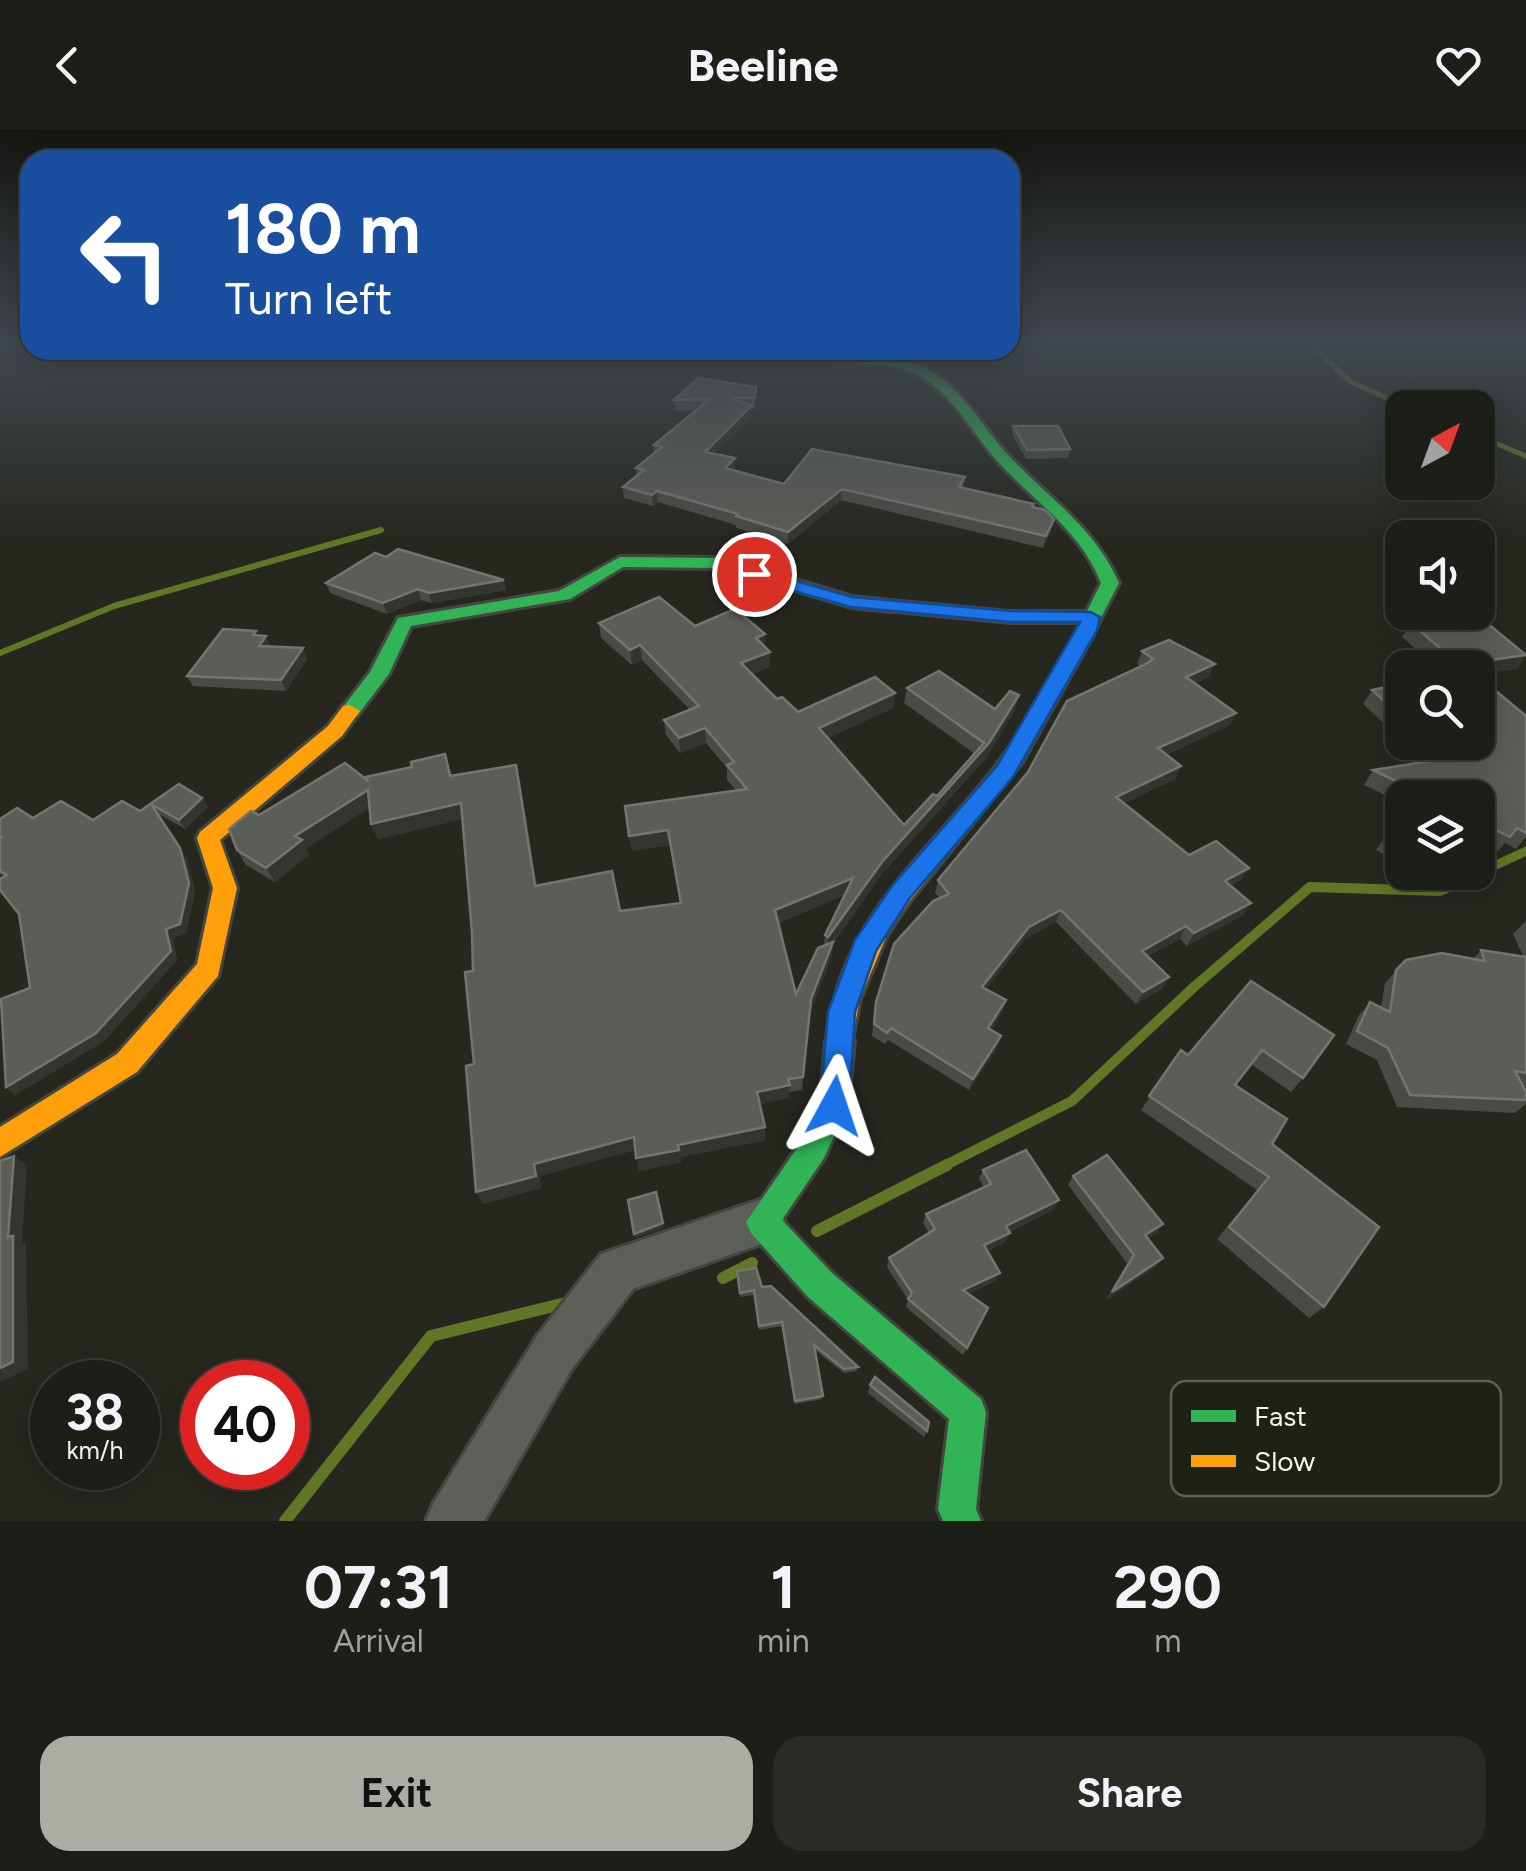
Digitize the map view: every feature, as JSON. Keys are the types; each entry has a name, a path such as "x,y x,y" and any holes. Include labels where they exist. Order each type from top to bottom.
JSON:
{"street":[{"path":"452,1521 554,1353 618,1271 762,1222 814,1148 834,1106 842,1012 864,948 901,893 1005,771 1088,630 1090,617 1110,583 1101,558 1008,465 963,409"},
{"path":"0,1144 127,1063 209,968 225,888 208,838 336,731 379,674 404,622 564,595 620,562 722,564 851,602 1010,617 1090,617"},
{"path":"762,1222 820,1284 968,1412 956,1509 962,1521"}],"building":[{"path":"698,409 748,409 705,452 735,458 725,468 784,484 812,449 965,477 959,487 1034,504 1032,507 1045,510 1054,519 1046,536 842,489 788,532 657,491 652,495 623,487 644,470 636,468 662,447 654,445"},
{"path":"1013,426 1058,426 1070,449 1027,450"},
{"path":"398,549 504,580 429,593 418,589 383,603 326,583 375,553 386,557"},
{"path":"659,597 695,626 735,609 765,634 756,638 770,652 741,663 777,699 782,697 798,712 875,677 895,693 819,728 904,825 933,794 937,796 984,743 907,688 939,671 995,709 1010,691 1019,695 989,743 882,862 828,937 825,935 853,878 775,910 796,994 818,948 833,942 811,999 803,1077 788,1079 790,1085 757,1092 765,1127 636,1158 634,1137 534,1164 536,1176 476,1192 466,1066 474,1064 465,972 473,971 472,933 461,803 371,824 368,790 295,836 302,840 266,868 237,850 229,829 251,811 259,815 345,763 367,780 366,777 412,767 411,762 445,754 450,776 516,765 535,886 612,871 620,911 681,903 668,830 629,836 625,806 747,789 727,765 734,762 705,728 679,738 664,720 699,706 640,645 630,650 599,623"},
{"path":"223,629 256,631 253,635 266,636 259,646 303,648 281,680 187,676"},
{"path":"1419,630 1495,630 1526,655 1495,659 1495,650 1442,650"},
{"path":"1169,640 1215,664 1186,677 1236,713 1158,748 1181,766 1116,797 1189,855 1216,841 1249,868 1225,881 1251,903 1194,933 1186,926 1142,951 1169,977 1143,992 1061,910 1029,927 982,987 1006,1000 988,1028 1001,1036 973,1079 891,1028 887,1033 874,1024 876,1002 894,944 933,901 949,894 938,880 1028,772 1067,701 1146,664 1153,659 1142,651"},
{"path":"1385,687 1385,702 1372,690"},
{"path":"1495,690 1526,716 1526,833 1517,828 1510,837 1498,831 1495,834 1495,780 1394,780 1373,770 1436,760 1495,760"},
{"path":"179,784 202,798 179,820 151,804 180,848 189,883 180,924 166,929 171,951 96,1033 6,1087 1,999 30,988 19,914 0,890 0,879 7,875 0,871 0,819 17,808 33,818 61,801 93,820 122,801 140,811"},
{"path":"1481,950 1526,957 1526,1073 1515,1071 1526,1100 1410,1095 1388,1048 1357,1031 1370,1002 1390,1012 1396,970 1406,960 1442,953 1485,961"},
{"path":"1251,981 1334,1035 1303,1078 1262,1050 1235,1085 1287,1119 1272,1144 1379,1227 1324,1307 1229,1227 1269,1177 1149,1096 1181,1050 1188,1055"},
{"path":"1026,1150 1059,1200 1006,1226 1010,1233 984,1245 1000,1273 963,1290 988,1308 967,1348 908,1299 912,1293 889,1258 935,1229 926,1214 991,1184 983,1170"},
{"path":"1107,1155 1163,1224 1145,1235 1163,1258 1112,1292 1134,1255 1073,1176"},
{"path":"14,1156 8,1237 13,1236 13,1362 0,1368 0,1161"},
{"path":"656,1192 663,1223 634,1234 628,1200"},
{"path":"756,1268 762,1287 771,1286 858,1367 844,1369 814,1345 823,1396 795,1401 782,1322 759,1326 754,1290 740,1293 737,1271"},
{"path":"875,1377 929,1422 927,1431 870,1385"}],"waterway":[{"path":"1495,443 1526,456"},
{"path":"0,653 114,606 381,530"},
{"path":"1495,865 1526,851"},
{"path":"942,1167 1072,1101 1194,987 1310,887 1385,889"},
{"path":"1408,890 1442,890"},
{"path":"817,1231 947,1165"},
{"path":"723,1278 752,1263"},
{"path":"285,1521 431,1336 570,1302"}],"traffic: fast":[{"path":"963,409 1015,471 1078,529 1102,563 1110,583 1084,635"},
{"path":"350,711 379,674 404,622 564,595 620,562 723,563 851,602 891,606"},
{"path":"840,1041 834,1106 814,1148 762,1222 820,1285 968,1412 957,1509 962,1521"}],"traffic: slow":[{"path":"891,606 1010,617 1090,617"},
{"path":"840,1041 847,999 860,962 879,928 900,896 1015,757 1084,635"},
{"path":"0,1143 127,1063 209,968 225,888 208,838 335,731 350,711"}],"route":[{"path":"754,574 851,602 1010,617 1090,617 1088,630 1005,771 901,893 864,948 842,1012 834,1106"}]}
